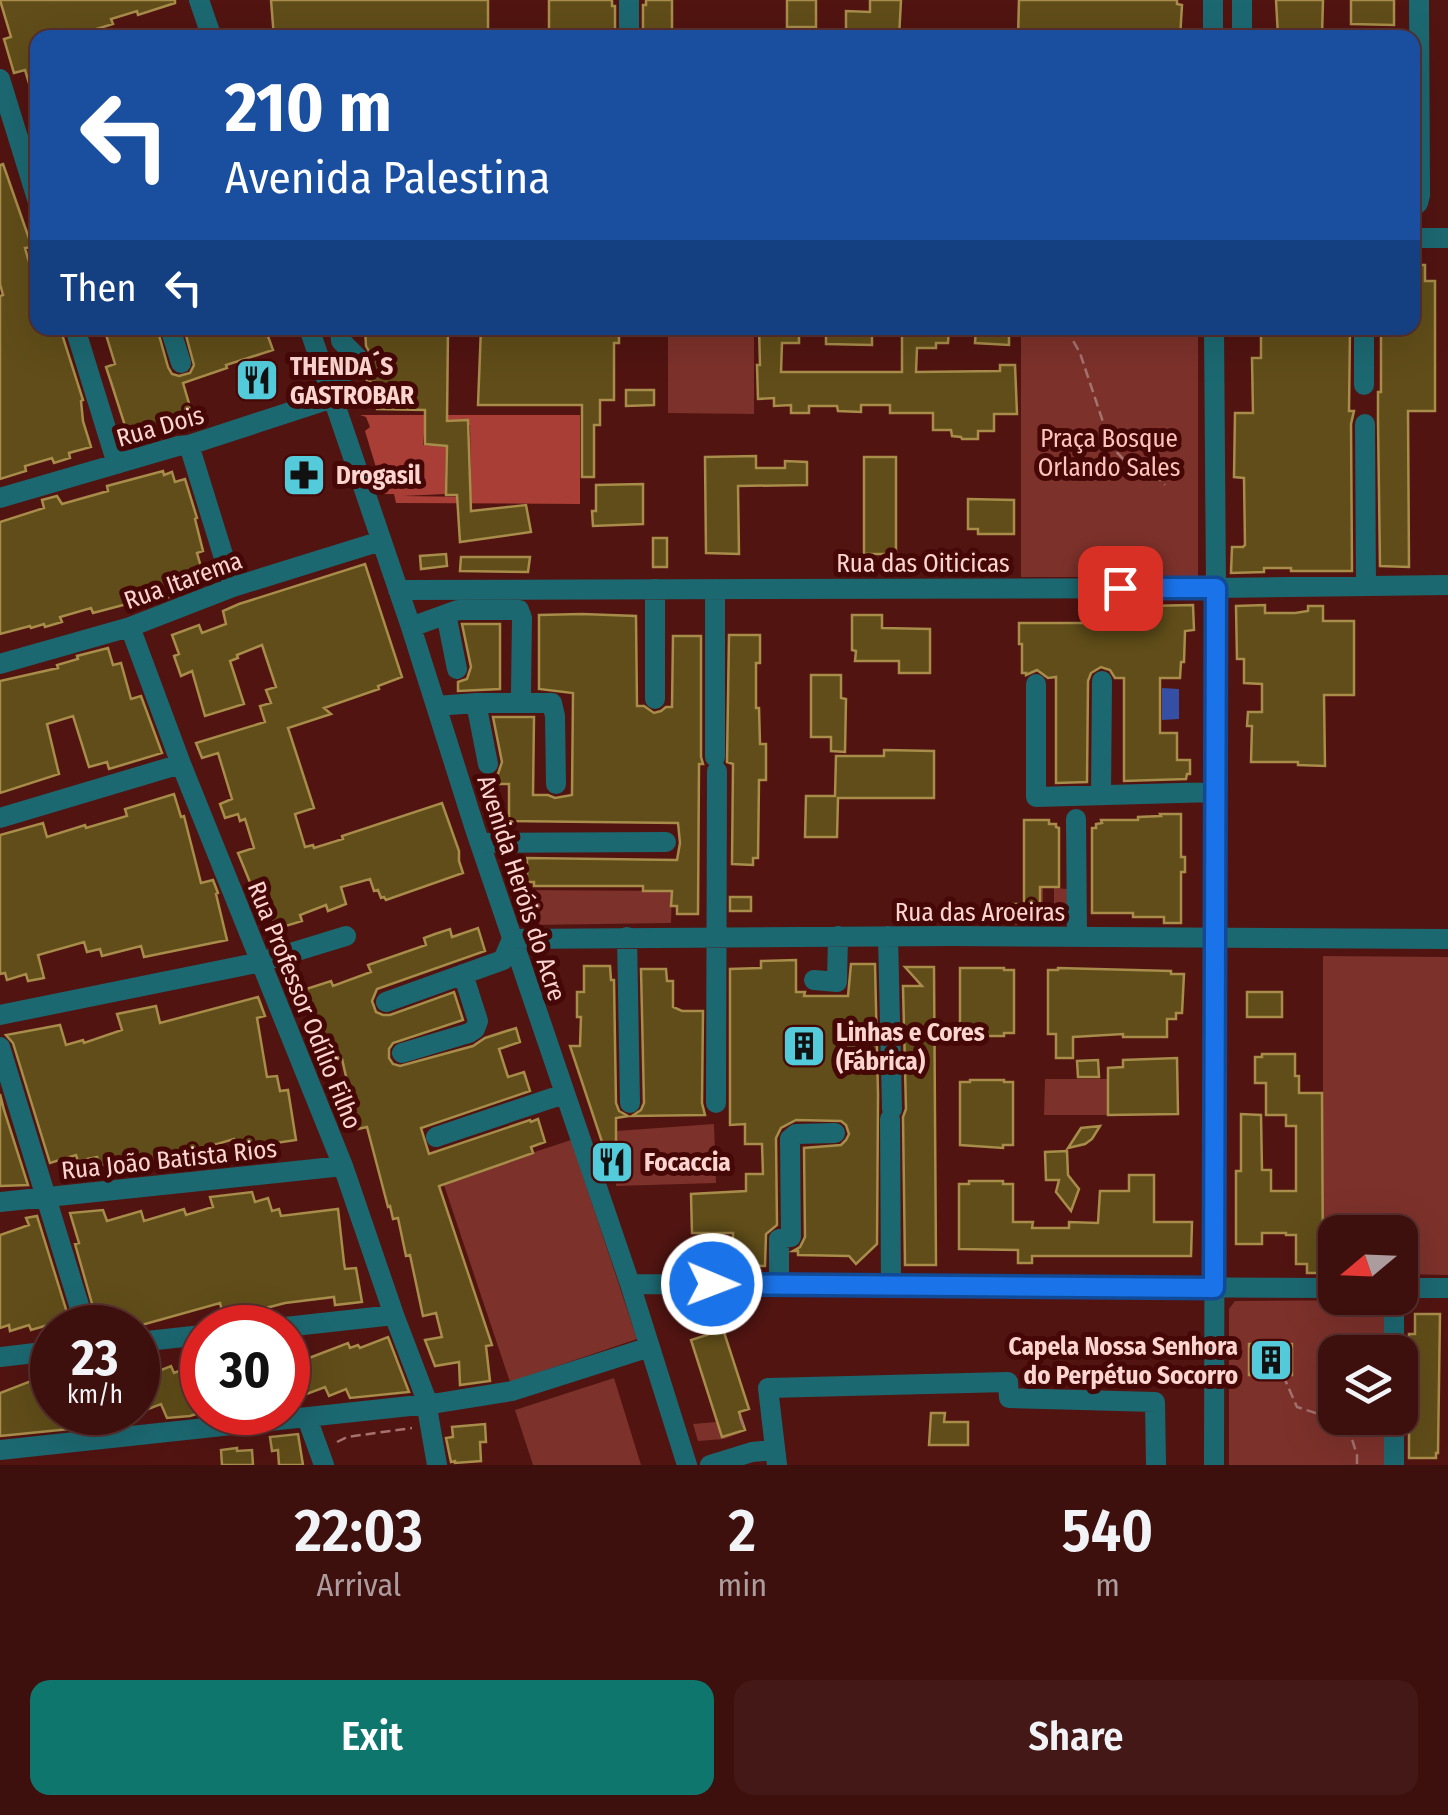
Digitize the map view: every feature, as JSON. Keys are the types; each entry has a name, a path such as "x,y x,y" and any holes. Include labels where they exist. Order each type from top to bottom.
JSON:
{"street":[{"path":"199,0 209,30"},
{"path":"629,0 629,30"},
{"path":"1213,0 1213,30"},
{"path":"1242,0 1242,30"},
{"path":"1419,0 1419,30"},
{"path":"0,79 30,176"},
{"path":"1420,238 1448,238"},
{"path":"78,335 117,464"},
{"path":"172,335 181,363"},
{"name":"Avenida Heróis do Acre","path":"312,335 687,1465"},
{"path":"332,393 358,358 341,341 341,335"},
{"path":"1214,335 1214,1465"},
{"path":"1364,335 1364,385"},
{"name":"Rua Dois","path":"0,498 189,446 332,393"},
{"path":"1365,424 1366,585"},
{"path":"189,446 234,588"},
{"name":"Rua Itarema","path":"0,664 130,626 381,541"},
{"name":"Rua das Oiticicas","path":"398,590 1448,585"},
{"path":"655,589 655,699"},
{"path":"715,589 716,1103"},
{"path":"410,628 462,610 522,612 521,692"},
{"path":"446,614 457,669"},
{"name":"Rua Professor Odílio Filho","path":"130,626 342,1166 428,1404 437,1465"},
{"path":"1100,795 1102,681"},
{"path":"1036,684 1036,797 1215,792"},
{"path":"476,703 488,764"},
{"path":"436,706 552,703 556,784"},
{"path":"0,818 181,764"},
{"path":"1076,819 1076,937"},
{"path":"480,843 666,842"},
{"path":"0,1015 262,962 346,936"},
{"path":"814,980 837,982 838,936"},
{"path":"888,936 891,1286"},
{"path":"627,937 630,1102"},
{"path":"386,1002 503,960 512,939"},
{"name":"Rua das Aroeiras","path":"512,939 1448,939"},
{"path":"402,1052 475,1029 478,1020 462,974"},
{"path":"0,1048 79,1305"},
{"path":"436,1137 564,1094"},
{"path":"787,1271 779,1238 791,1236 790,1139 796,1134 835,1133"},
{"name":"Rua João Batista Rios","path":"0,1202 342,1166"},
{"path":"630,1284 787,1271 891,1286 1318,1288"},
{"path":"1418,1288 1448,1288"},
{"path":"310,1325 394,1316"},
{"path":"310,1418 512,1391 650,1347"},
{"path":"0,1357 30,1354"},
{"path":"710,1465 752,1452 775,1458 768,1388 1008,1382 1009,1398 1155,1402 1156,1465"},
{"path":"310,1426 324,1465"},
{"path":"0,1450 180,1431"},
{"path":"1394,1435 1394,1465"}],"path":[{"path":"1070,335 1112,446 1130,466 1154,472 1165,486"},
{"path":"1284,1375 1297,1407 1347,1423 1357,1465"},
{"path":"740,1417 745,1430"}],"green space":[{"path":"668,335 754,335 754,414 668,413"},
{"name":"Praça Bosque Orlando Sales","path":"1021,335 1198,335 1198,577 1021,577"},
{"path":"1041,888 1043,910 1054,910 1054,888 1068,889 1068,922 1022,922 1021,908 1041,910"},
{"path":"517,890 672,891 671,923 530,925"},
{"path":"1323,956 1448,957 1448,1275 1418,1274 1418,1215 1323,1215"},
{"path":"1045,1079 1107,1079 1107,1115 1044,1115"},
{"path":"714,1124 716,1183 616,1186 616,1131"},
{"path":"571,1140 637,1339 510,1382 443,1182"},
{"path":"1318,1300 1318,1315 1388,1315 1387,1335 1318,1335 1318,1435 1387,1435 1387,1465 1229,1465 1229,1309 1235,1301"},
{"path":"614,1378 641,1465 533,1465 515,1410"},
{"path":"716,1422 723,1437 743,1432 724,1439 698,1441 693,1424"}],"shaded area":[{"path":"360,415 580,415 580,504 396,503 394,494 384,494 365,431 370,427 366,417","holes":["454,420 454,425 470,425 471,497 403,496 445,494 446,447 423,445 425,421"]}],"water":[{"path":"1162,688 1179,689 1179,719 1162,720"}],"building":[{"path":"0,0 175,0 138,15 137,11 111,19 113,24 93,30 30,30 30,87 25,70 14,73 4,39 11,37"},
{"path":"271,0 488,0 488,30 273,30"},
{"path":"549,0 612,0 615,6 615,30 549,30"},
{"path":"646,0 672,0 672,30 643,30"},
{"path":"787,0 816,0 816,27 787,27"},
{"path":"870,0 901,0 899,30 846,30 846,11 870,12"},
{"path":"1019,0 1177,0 1182,5 1180,30 1018,30"},
{"path":"1276,0 1323,0 1322,30 1278,30"},
{"path":"1351,0 1394,0 1394,25 1351,24"},
{"path":"3,164 30,241 30,247 25,248 30,266 30,335 62,335 83,400 83,421 91,447 69,453 70,458 54,463 52,458 25,466 26,471 0,479 3,295"},
{"path":"1420,265 1425,265 1425,281 1435,281 1435,411 1408,411 1409,567 1380,566 1381,335 1420,335"},
{"path":"106,335 159,335 168,367 179,376 190,373 194,365 186,335 268,335 273,350 183,383 196,427 183,430 182,426 139,439 127,432 106,367 115,364"},
{"path":"365,335 448,335 447,421 468,420 471,511 526,505 531,532 460,542 457,495 446,495 447,446 425,444 425,410 377,409 375,382 367,382 371,355"},
{"path":"481,335 619,335 619,343 614,343 614,400 600,400 600,425 594,425 594,477 582,477 582,405 478,405"},
{"path":"759,335 799,335 799,343 782,343 781,372 902,372 902,335 949,335 948,343 936,343 936,348 917,348 916,372 1000,371 1000,365 1015,365 1017,414 994,414 994,431 978,431 978,439 962,439 952,436 951,430 933,430 933,413 890,413 890,405 861,405 861,412 838,411 837,406 809,406 809,413 791,413 791,405 774,406 774,398 758,399"},
{"path":"826,335 872,335 872,345 826,344"},
{"path":"976,335 1009,335 1009,345 975,343"},
{"path":"1261,335 1350,335 1349,411 1354,411 1352,571 1264,568 1264,572 1231,573 1232,547 1245,545 1244,478 1234,477 1235,413 1253,413 1252,358 1261,358"},
{"path":"626,390 654,390 654,405 626,406"},
{"path":"756,456 756,468 785,468 785,461 807,462 807,485 738,486 739,554 706,553 705,457"},
{"path":"864,457 896,457 896,554 864,554"},
{"path":"163,471 164,475 172,472 175,482 185,479 203,551 197,553 201,567 198,583 144,607 142,600 93,613 91,608 60,617 62,622 45,627 30,626 0,634 0,522 44,508 42,500 57,496 62,504 108,491 107,486"},
{"path":"643,484 643,524 593,526 596,485"},
{"path":"968,499 1014,500 1014,534 978,534 978,529 968,529"},
{"path":"653,538 667,538 667,567 653,567"},
{"path":"446,554 447,566 421,569 420,556"},
{"path":"461,557 530,557 528,572 460,571"},
{"path":"365,564 402,677 324,708 331,714 288,728 314,808 295,814 305,847 343,839 342,836 442,803 463,873 386,900 378,890 374,891 370,879 341,887 346,904 328,911 326,905 300,915 302,921 276,929 265,894 256,897 238,853 254,848 245,819 240,821 238,814 225,818 220,804 232,799 218,753 202,758 196,743 265,722 260,706 271,703 266,690 276,687 262,645 230,661 244,704 205,716 192,671 181,676 172,635 199,625 202,633 226,624 223,611 239,604"},
{"path":"1193,605 1194,630 1185,631 1180,678 1160,678 1160,733 1177,733 1177,760 1190,760 1190,774 1186,779 1124,781 1124,678 1115,678 1110,670 1101,667 1091,673 1088,681 1087,782 1056,783 1056,677 1048,678 1037,670 1022,673 1019,623 1083,623 1146,615 1146,606"},
{"path":"1265,605 1265,613 1295,613 1308,611 1308,606 1323,606 1323,621 1354,621 1354,695 1324,695 1325,766 1251,762 1252,726 1247,726 1248,712 1262,712 1262,684 1244,683 1244,659 1237,659 1236,606"},
{"path":"539,615 636,616 637,706 654,713 672,707 673,636 701,636 703,764 699,764 698,914 677,914 677,906 671,906 672,891 643,891 643,886 534,886 534,882 527,882 527,858 677,860 678,823 509,821 509,784 491,784 502,762 493,717 534,717 533,795 572,795 573,693 539,689"},
{"path":"852,615 882,615 882,628 930,629 930,673 899,673 899,661 855,661"},
{"path":"462,624 500,624 500,689 458,691 458,682 467,679 471,667"},
{"path":"729,635 760,635 756,708 760,744 766,744 766,780 759,780 758,858 753,858 753,865 732,864 733,764 727,762"},
{"path":"108,648 113,665 121,663 131,699 141,696 162,753 109,769 107,762 89,767 73,716 47,724 59,774 0,793 0,681 58,668 57,665 78,659 77,656"},
{"path":"811,675 841,675 841,698 846,699 845,752 831,751 831,737 811,737"},
{"path":"884,750 934,751 934,798 838,798 837,837 805,837 806,796 835,796 836,756 884,756"},
{"path":"174,794 181,817 184,816 201,883 213,880 218,893 227,940 144,957 141,946 102,956 100,949 87,952 84,942 38,955 44,978 28,981 26,974 7,980 5,973 0,974 0,835 43,823 47,837 85,825 86,828 127,816 125,809"},
{"path":"1181,814 1185,872 1181,872 1181,923 1164,923 1164,917 1133,917 1133,913 1092,913 1092,828 1101,820 1138,820"},
{"path":"1024,820 1049,820 1049,824 1059,828 1059,887 1040,887 1040,910 1024,910"},
{"path":"730,897 751,897 751,911 730,911"},
{"path":"1006,904 1019,904 1019,923 1007,923"},
{"path":"478,928 485,951 377,989 372,1001 376,1012 390,1015 454,992 463,1020 393,1043 389,1058 400,1066 473,1046 516,1028 520,1042 499,1049 508,1077 524,1072 530,1091 421,1128 429,1154 538,1119 545,1142 531,1147 533,1153 439,1186 492,1345 486,1346 490,1381 460,1385 459,1362 435,1366 425,1340 442,1337 436,1313 423,1316 410,1255 406,1256 398,1218 393,1219 388,1207 367,1127 358,1129 342,1059 332,1054 328,1036 320,1039 300,991 331,981 333,986 371,972 368,965 426,945 424,938 435,934 450,929 452,937"},
{"path":"796,960 796,992 805,992 804,996 848,996 851,964 875,964 877,1244 856,1264 849,1256 798,1255 798,1251 793,1251 805,1237 804,1148 841,1145 849,1134 841,1121 796,1120 781,1128 776,1138 777,1225 766,1234 765,1266 733,1265 733,1233 692,1233 691,1194 746,1191 746,1174 763,1174 762,1144 745,1144 745,1124 730,1125 730,969 761,968 761,961"},
{"path":"584,966 610,966 614,980 616,1103 619,1111 628,1116 616,1118 616,1178 570,1046 580,1046 577,992 584,992"},
{"path":"905,967 934,967 936,1265 905,1265 903,986 922,986"},
{"path":"960,968 1014,970 1014,1033 960,1033"},
{"path":"641,969 666,969 667,981 673,981 673,1007 703,1011 705,1115 632,1116 644,1103"},
{"path":"1048,970 1184,974 1182,1013 1176,1013 1176,1019 1167,1019 1167,1037 1073,1037 1073,1058 1056,1058 1056,1034 1048,1034"},
{"path":"1247,992 1282,992 1282,1017 1247,1017"},
{"path":"258,997 265,1016 257,1018 267,1077 277,1076 280,1091 288,1090 296,1140 236,1149 234,1139 196,1150 198,1156 179,1161 181,1167 162,1169 159,1158 121,1168 118,1160 100,1166 97,1157 78,1161 76,1155 50,1163 13,1043 6,1035 60,1025 66,1045 83,1040 84,1043 122,1030 117,1014 156,1006 160,1023"},
{"path":"1295,1054 1299,1093 1322,1093 1323,1215 1318,1215 1318,1273 1307,1273 1307,1264 1296,1264 1296,1235 1262,1233 1262,1244 1236,1244 1241,1114 1261,1115 1262,1170 1271,1170 1271,1191 1296,1191 1296,1126 1286,1126 1286,1115 1266,1115 1266,1083 1255,1083 1255,1057"},
{"path":"1177,1058 1178,1114 1108,1115 1108,1068 1123,1067 1123,1060"},
{"path":"1098,1060 1099,1077 1078,1077 1077,1061"},
{"path":"960,1082 1013,1082 1013,1145 960,1145"},
{"path":"0,1094 4,1110 28,1185 0,1186"},
{"path":"1100,1126 1085,1144 1068,1148 1081,1128"},
{"path":"1067,1151 1068,1175 1079,1189 1071,1211 1056,1192 1059,1180 1046,1180 1045,1152"},
{"path":"1129,1175 1154,1175 1154,1222 1192,1222 1191,1256 1032,1256 1032,1263 1018,1263 1018,1250 959,1249 959,1184 1013,1184 1013,1222 1033,1222 1032,1228 1069,1228 1069,1222 1098,1223 1100,1191 1129,1191"},
{"path":"252,1192 255,1202 268,1198 272,1211 279,1209 281,1216 338,1209 345,1269 356,1268 362,1302 335,1305 334,1297 277,1305 180,1305 180,1314 160,1320 160,1305 92,1305 70,1213 103,1210 107,1221 141,1211 144,1221 184,1209 186,1215 213,1207 210,1197"},
{"path":"37,1216 65,1305 30,1305 30,1328 10,1331 9,1325 0,1328 0,1235 29,1225 26,1218"},
{"path":"1440,1314 1436,1458 1409,1458 1409,1435 1418,1435 1418,1335 1409,1335 1415,1334 1415,1315"},
{"path":"719,1322 749,1409 739,1412 745,1430 722,1437 691,1340 713,1333"},
{"path":"388,1337 409,1392 350,1398 346,1389 329,1396 325,1387 310,1393 310,1358 348,1343 350,1348"},
{"name":"Capela Nossa Senhora do Perpétuo Socorro","path":"1249,1344 1292,1344 1292,1375 1249,1375"},
{"path":"171,1366 174,1373 180,1371 180,1417 167,1418 160,1404 160,1370"},
{"path":"30,1381 30,1433 0,1436 0,1393"},
{"path":"931,1413 945,1413 944,1422 968,1422 968,1445 929,1445"},
{"path":"485,1424 486,1442 480,1442 481,1461 451,1462 446,1438 453,1437 452,1427"},
{"path":"298,1435 303,1465 279,1465 278,1450 272,1451 270,1437"},
{"path":"221,1450 252,1450 253,1465 222,1465"}],"place":[{"name":"THENDA´S GASTROBAR","path":"257,380"},
{"name":"Drogasil","path":"304,475"},
{"name":"Linhas e Cores (Fábrica)","path":"804,1046"},
{"name":"Focaccia","path":"612,1162"},
{"name":"Capela Nossa Senhora do Perpétuo Socorro","path":"1271,1360"}],"route":[{"path":"712,1284 1214,1288 1216,588 1120,588"}]}
